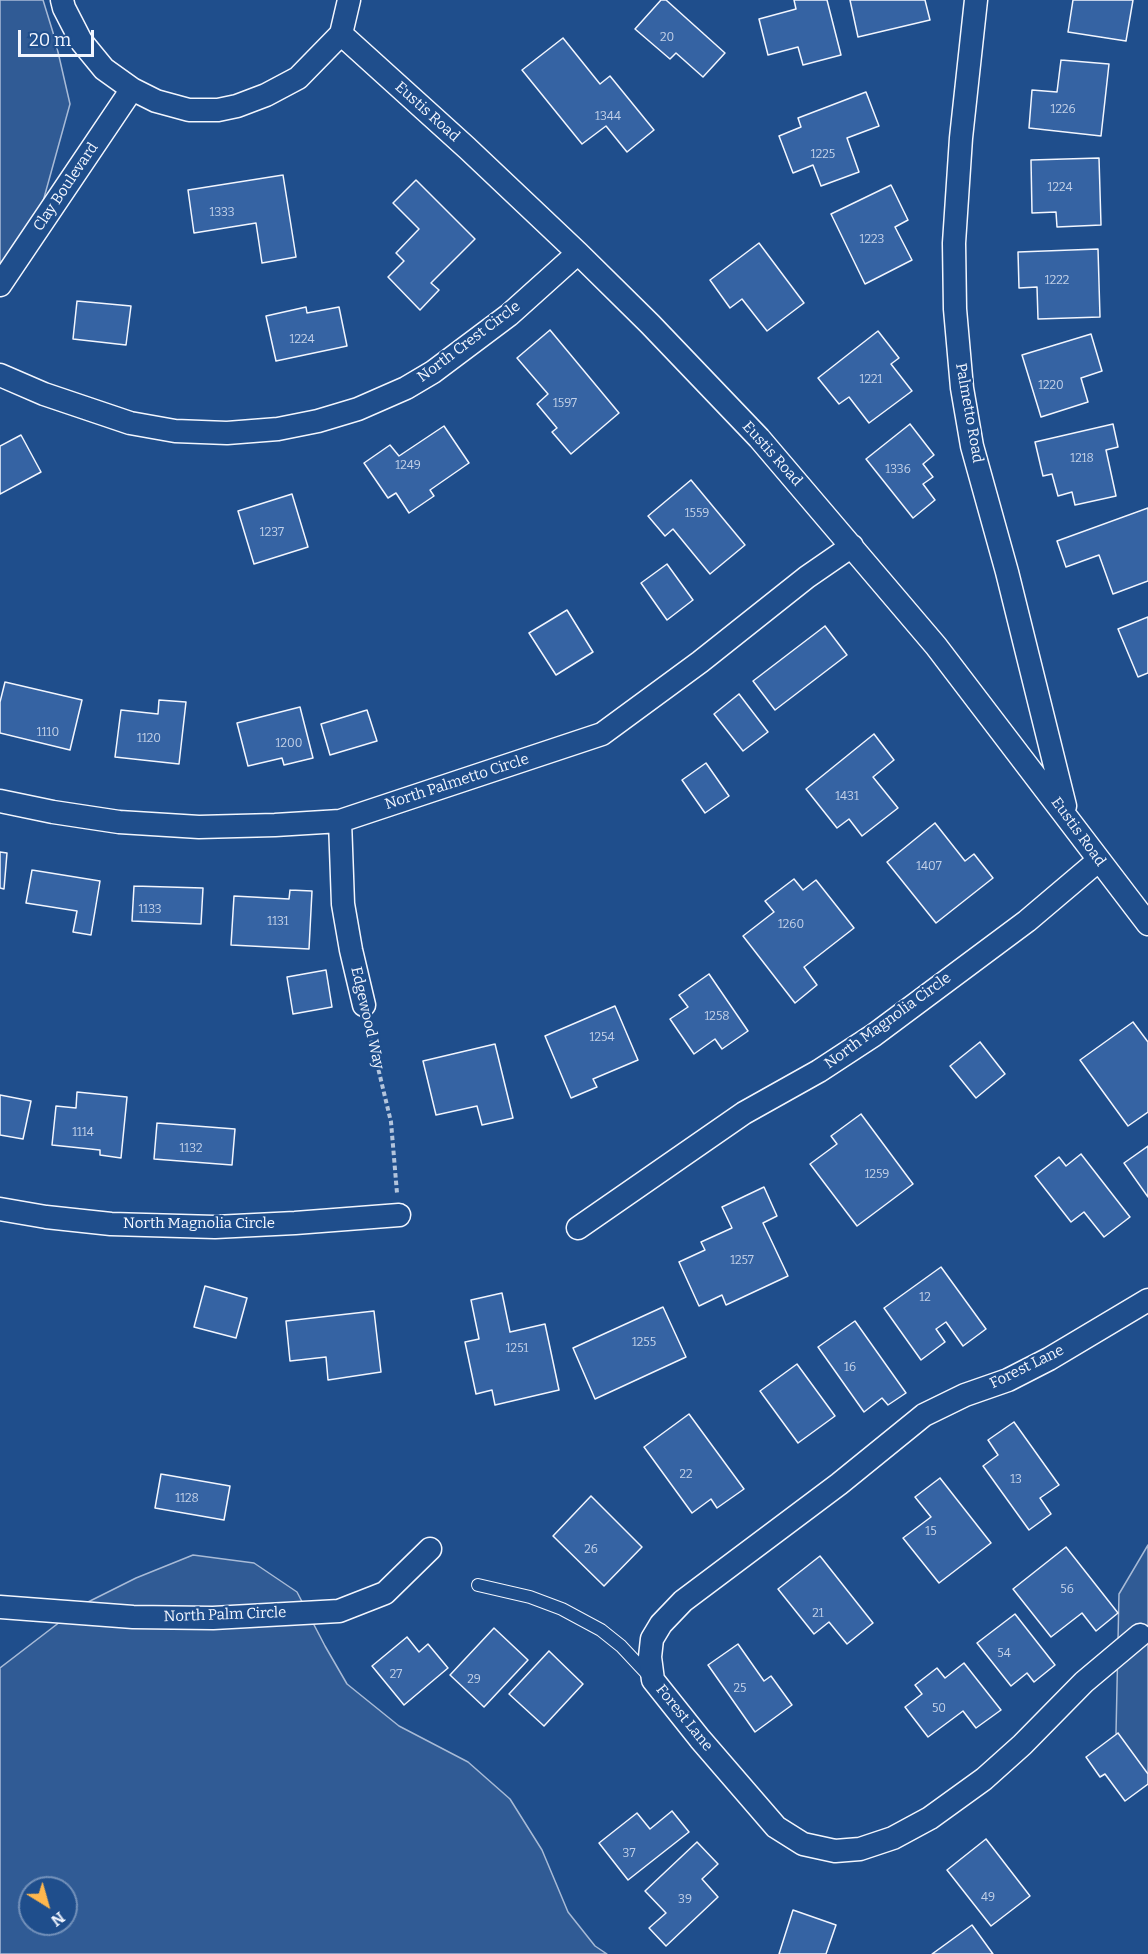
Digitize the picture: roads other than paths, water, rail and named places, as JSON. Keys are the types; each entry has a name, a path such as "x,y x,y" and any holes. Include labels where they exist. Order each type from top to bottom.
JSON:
{"street":[{"path":"62,0 81,41 104,69 132,89 156,101 189,110 218,110 237,106 266,95 298,78 341,34 349,0"},
{"name":"Palmetto Road","path":"976,0 961,138 954,243 955,309 962,388 972,446 1007,572 1067,817"},
{"name":"Eustis Road","path":"341,34 578,253 650,324 759,438 936,646 1148,924"},
{"name":"Clay Boulevard","path":"0,285 132,89"},
{"name":"North Crest Circle","path":"0,375 44,394 130,423 175,431 226,433 278,429 318,421 358,409 406,388 433,372 509,315 578,253"},
{"name":"North Palmetto Circle","path":"0,801 119,822 199,827 340,820 602,734 700,662 807,577 852,546"},
{"name":"Edgewood Way","path":"340,820 343,904 363,1005"},
{"name":"North Magnolia Circle","path":"578,1228 744,1113 819,1071 874,1035 1026,921 1099,860"},
{"name":"North Magnolia Circle","path":"0,1209 111,1224 215,1227 399,1215"},
{"name":"Forest Lane","path":"1140,1635 1084,1682 1022,1745 984,1779 930,1818 893,1838 860,1849 842,1851 803,1844 776,1827 700,1739 653,1680 650,1657 652,1639 661,1624 683,1601 839,1484 924,1416 964,1395 1008,1380 1148,1300"},
{"name":"North Palm Circle","path":"0,1607 133,1617 213,1618 339,1611 385,1593 430,1549"}],"lane":[{"path":"478,1585 530,1597 561,1609 601,1630 621,1646 653,1680"}]}
